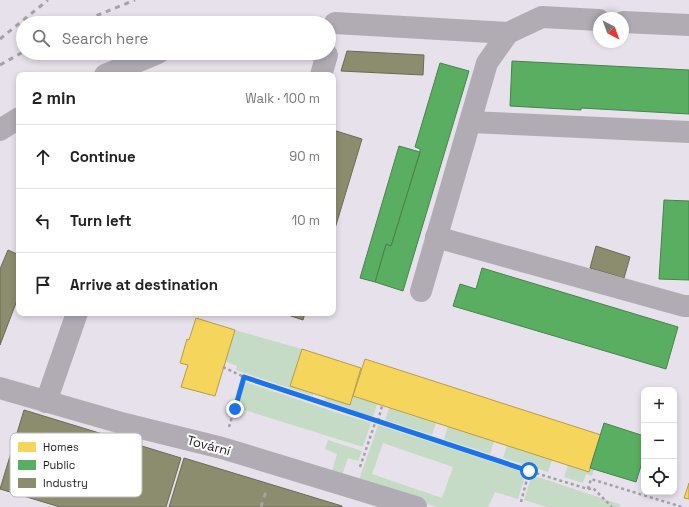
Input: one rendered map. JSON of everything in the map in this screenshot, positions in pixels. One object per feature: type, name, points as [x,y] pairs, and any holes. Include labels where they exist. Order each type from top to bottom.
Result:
[{"type":"street","points":[[336,23],[508,33],[542,17],[593,20]]},
{"type":"street","points":[[629,22],[689,25]]},
{"type":"street","points":[[421,291],[487,63],[508,33]]},
{"type":"street","points":[[111,72],[141,60]]},
{"type":"street","points":[[322,72],[326,60]]},
{"type":"street","points":[[0,130],[16,120]]},
{"type":"street","points":[[470,122],[689,132]]},
{"type":"street","points":[[436,237],[684,306],[689,306]]},
{"type":"street","points":[[46,402],[76,316]]},
{"type":"street","name":"Tovární","points":[[0,388],[125,424],[222,448],[416,507]]},
{"type":"path","points":[[224,367],[244,377],[529,471],[588,489],[593,488],[612,507]]},
{"type":"path","points":[[228,430],[244,377]]},
{"type":"path","points":[[359,469],[382,406]]},
{"type":"path","points":[[521,502],[529,471]]},
{"type":"path","points":[[588,489],[591,479],[682,507]]},
{"type":"green space","points":[[235,330],[302,349],[290,386],[313,393],[313,396],[236,370],[237,366],[225,361]]},
{"type":"green space","points":[[245,382],[371,423],[363,447],[238,408]]},
{"type":"green space","points":[[353,396],[377,404],[373,417],[325,400],[326,397],[350,405]]},
{"type":"green space","points":[[389,408],[436,423],[432,435],[385,420]]},
{"type":"green space","points":[[378,425],[526,473],[518,499],[495,492],[488,507],[437,507],[358,483]],"holes":[[[383,443],[453,467],[442,498],[372,474]]]},
{"type":"green space","points":[[448,426],[494,441],[490,454],[444,439]]},
{"type":"green space","points":[[328,440],[362,451],[358,461],[348,458],[341,478],[331,475],[337,454],[325,449]]},
{"type":"green space","points":[[507,445],[552,460],[548,472],[503,458]]},
{"type":"green space","points":[[568,465],[589,472],[590,468],[594,469],[592,476],[586,474],[583,483],[564,477]]},
{"type":"green space","points":[[532,475],[619,504],[621,507],[547,507],[524,500]]},
{"type":"building: Homes","points":[[196,318],[235,330],[215,396],[181,387],[188,365],[180,363],[187,339],[189,340]]},
{"type":"building: Homes","points":[[302,349],[361,368],[350,405],[290,386]]},
{"type":"building: Homes","points":[[365,359],[601,435],[589,472],[353,396]]},
{"type":"building: Homes","points":[[689,483],[689,499],[684,498]]},
{"type":"building: Public","points":[[512,61],[689,70],[689,114],[510,106]]},
{"type":"building: Public","points":[[440,63],[469,71],[403,291],[375,282],[386,244],[391,246],[420,152],[420,149],[415,147]]},
{"type":"building: Public","points":[[399,146],[420,152],[391,246],[386,244],[375,282],[360,278]]},
{"type":"building: Public","points":[[664,200],[689,201],[689,280],[659,279]]},
{"type":"building: Public","points":[[482,268],[678,327],[666,369],[453,306],[460,284],[476,289]]},
{"type":"building: Public","points":[[604,423],[641,435],[641,466],[636,482],[590,468]]},
{"type":"building: Industry","points":[[347,51],[424,55],[423,75],[341,71]]},
{"type":"building: Industry","points":[[336,131],[362,139],[336,225]]},
{"type":"building: Industry","points":[[596,246],[630,257],[624,278],[590,268]]},
{"type":"building: Industry","points":[[8,250],[16,254],[16,303],[0,345],[0,269]]},
{"type":"building: Industry","points":[[291,316],[304,316],[303,320]]},
{"type":"building: Industry","points":[[24,410],[99,433],[17,433]]},
{"type":"building: Industry","points":[[142,446],[181,458],[166,507],[60,507],[27,497],[142,497]]},
{"type":"building: Industry","points":[[10,456],[10,492],[0,489]]},
{"type":"building: Industry","points":[[184,458],[342,506],[342,507],[169,507]]},
{"type":"railway","points":[[28,16],[48,0]]},
{"type":"railway","points":[[95,16],[135,0]]},
{"type":"railway","points":[[0,39],[16,26]]},
{"type":"railway","points":[[0,65],[16,56]]},
{"type":"railway","points":[[261,507],[267,488]]},
{"type":"route","points":[[235,409],[244,377],[529,471]]}]
